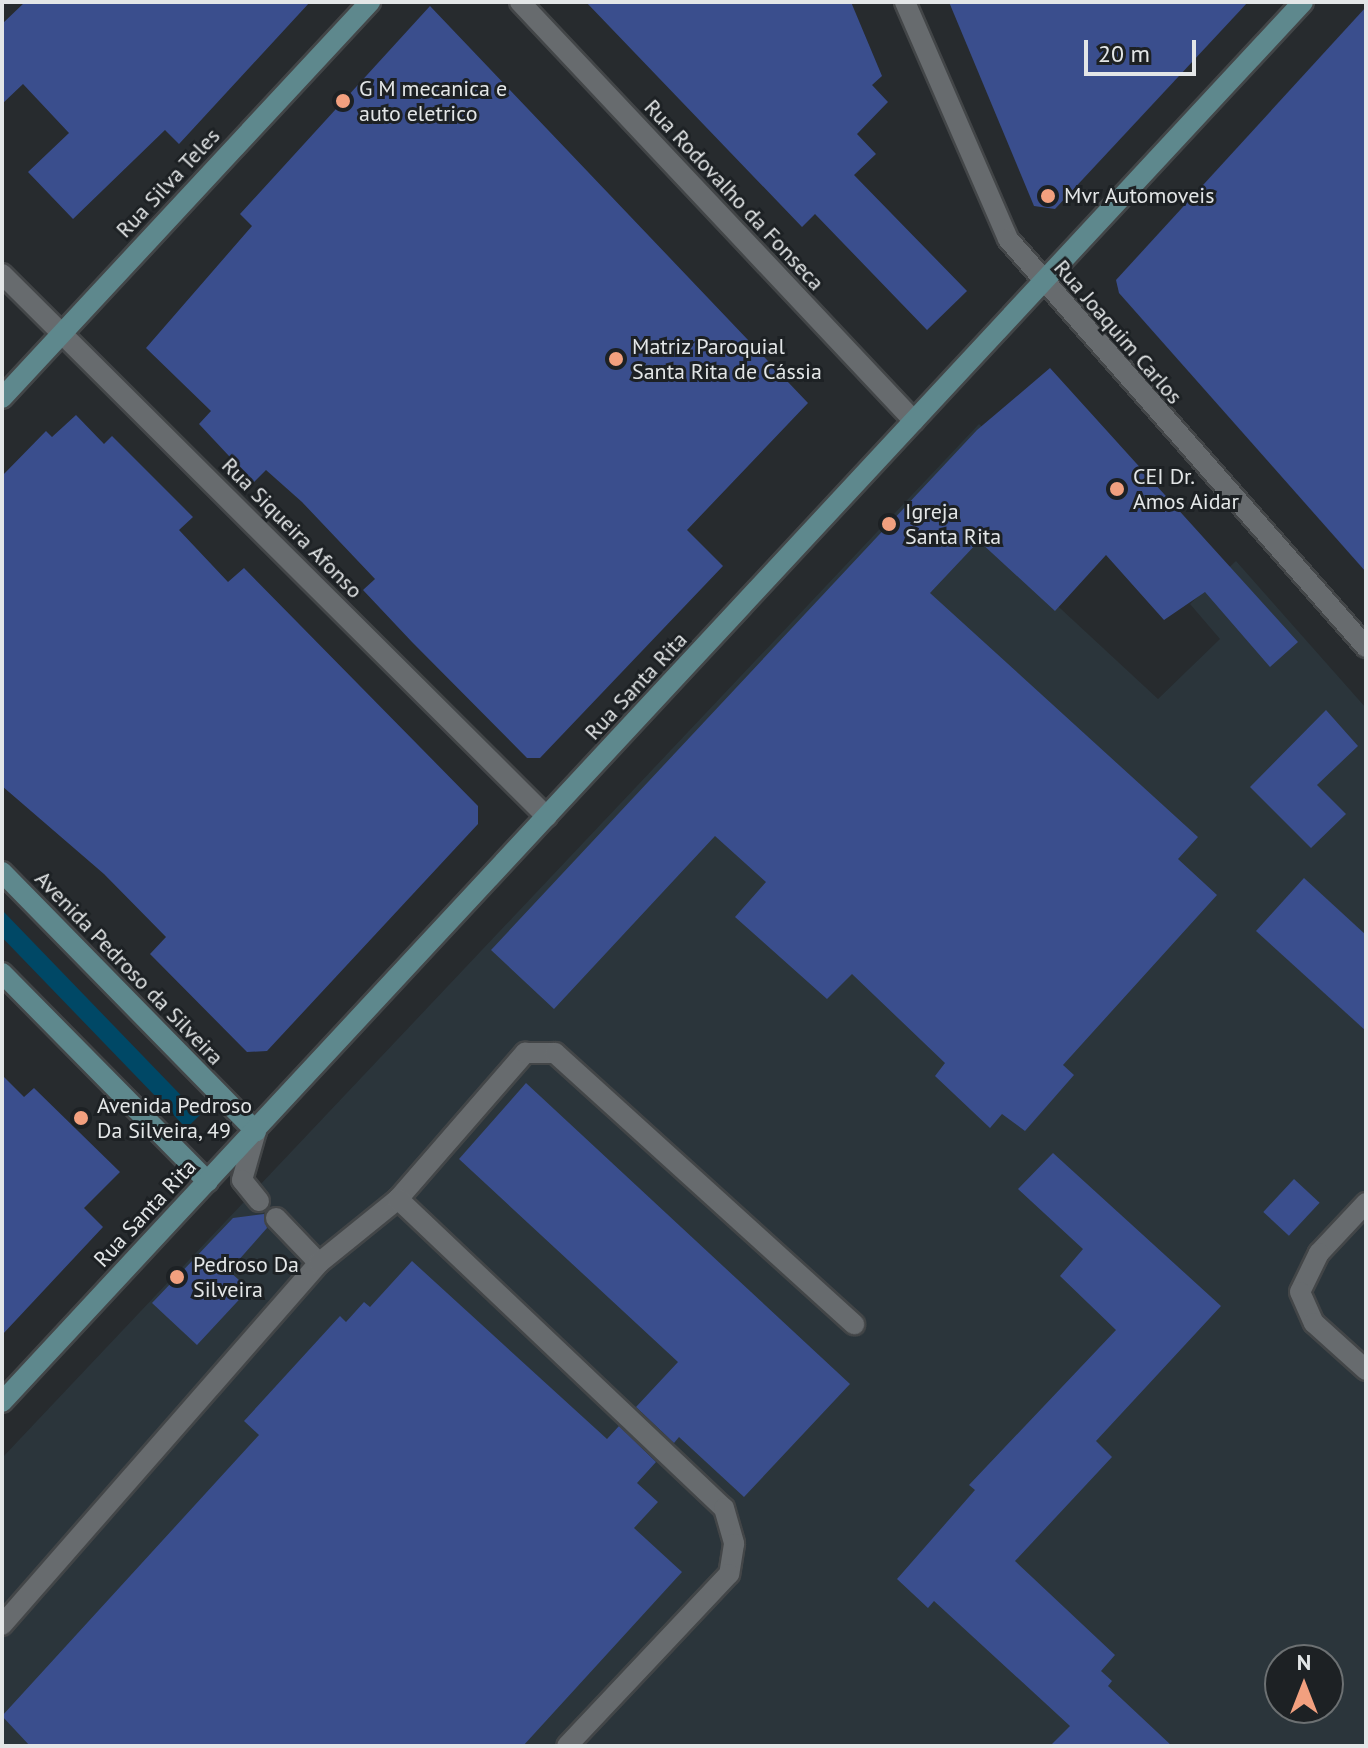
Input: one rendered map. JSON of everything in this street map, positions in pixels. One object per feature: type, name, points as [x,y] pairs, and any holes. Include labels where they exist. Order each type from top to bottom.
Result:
[{"type":"main road","name":"Rua Silva Teles","points":[[2,398],[370,2]]},
{"type":"main road","name":"Rua Santa Rita","points":[[2,1402],[914,421],[1044,286],[1303,2]]},
{"type":"main road","name":"Avenida Pedroso da Silveira","points":[[2,872],[256,1131]]},
{"type":"main road","points":[[2,973],[208,1182]]},
{"type":"street","name":"Rua Rodovalho da Fonseca","points":[[520,2],[914,421]]},
{"type":"street","name":"Rua Joaquim Carlos","points":[[905,2],[1008,239],[1044,286],[1366,647]]},
{"type":"street","name":"Rua Siqueira Afonso","points":[[2,274],[547,817]]},
{"type":"street","points":[[2,1625],[319,1263],[398,1199],[525,1053],[555,1053],[854,1324]]},
{"type":"street","points":[[242,1180],[256,1131]]},
{"type":"street","points":[[208,1182],[242,1180]]},
{"type":"street","points":[[242,1180],[259,1201]]},
{"type":"street","points":[[398,1199],[724,1508],[734,1544],[729,1574],[567,1746]]},
{"type":"street","points":[[1366,1203],[1319,1253],[1300,1292],[1314,1323],[1366,1370]]},
{"type":"street","points":[[276,1218],[319,1263]]},
{"type":"shaded area","points":[[979,424],[1044,479],[1007,559],[1158,699],[1220,639],[1190,604],[1236,561],[1366,708],[1366,1746],[2,1746],[2,1458]]},
{"type":"shaded area","points":[[2,910],[200,1115],[186,1128],[2,937]]},
{"type":"building","points":[[25,2],[310,2],[179,144],[165,130],[73,219],[28,172],[69,133],[23,84],[2,104],[2,24]]},
{"type":"building","points":[[586,2],[851,2],[882,76],[872,85],[888,102],[857,134],[876,154],[854,175],[967,291],[927,330],[815,214],[802,227]]},
{"type":"building","points":[[949,2],[1248,2],[1055,209],[1034,206]]},
{"type":"building","points":[[430,6],[808,403],[687,530],[723,566],[540,758],[527,758],[363,590],[375,579],[302,502],[266,470],[254,482],[244,472],[199,424],[211,411],[146,348],[252,226],[240,214]]},
{"type":"building","points":[[1366,7],[1366,572],[1119,293],[1116,280]]},
{"type":"building","points":[[1050,368],[1298,642],[1270,667],[1205,592],[1164,620],[1106,555],[1055,611],[979,541],[930,593],[1198,837],[1178,859],[1217,895],[1063,1065],[1074,1075],[1025,1131],[1002,1114],[990,1128],[935,1076],[945,1063],[852,974],[827,999],[735,917],[766,882],[715,836],[554,1009],[491,950],[977,430]]},
{"type":"building","points":[[76,415],[104,444],[112,436],[193,517],[179,530],[228,582],[244,568],[478,806],[478,824],[267,1051],[247,1052],[150,954],[166,937],[104,874],[2,786],[2,476],[46,431],[52,437]]},
{"type":"building","points":[[1326,710],[1358,746],[1317,785],[1346,814],[1311,848],[1250,787]]},
{"type":"building","points":[[1304,878],[1366,935],[1366,1031],[1256,931]]},
{"type":"building","points":[[2,1075],[24,1097],[34,1088],[120,1172],[84,1208],[103,1227],[2,1335]]},
{"type":"building","points":[[526,1083],[850,1384],[744,1497],[679,1437],[674,1443],[636,1407],[678,1362],[459,1159]]},
{"type":"building","points":[[1053,1153],[1221,1306],[1096,1441],[1112,1457],[1015,1561],[1115,1655],[1101,1671],[1112,1681],[1108,1686],[1172,1746],[1050,1746],[1070,1726],[934,1601],[928,1608],[897,1579],[975,1490],[969,1485],[1116,1330],[1060,1276],[1083,1249],[1018,1189]]},
{"type":"building","points":[[1294,1179],[1320,1203],[1289,1236],[1263,1212]]},
{"type":"building","points":[[264,1214],[267,1228],[229,1271],[249,1289],[197,1345],[152,1303],[233,1218]]},
{"type":"building","points":[[412,1261],[607,1439],[619,1426],[656,1462],[637,1483],[658,1502],[634,1528],[682,1572],[523,1746],[30,1746],[2,1716],[259,1435],[244,1421],[340,1316],[346,1322],[364,1302],[370,1307]]},
{"type":"place","name":"G M mecanica e auto eletrico","points":[[343,101]]},
{"type":"place","name":"Mvr Automoveis","points":[[1048,196]]},
{"type":"place","name":"Matriz Paroquial Santa Rita de Cássia","points":[[616,359]]},
{"type":"place","name":"CEI Dr. Amos Aidar","points":[[1117,489]]},
{"type":"place","name":"Igreja Santa Rita","points":[[889,524]]},
{"type":"place","name":"Avenida Pedroso Da Silveira, 49","points":[[81,1118]]},
{"type":"place","name":"Pedroso Da Silveira","points":[[177,1277]]}]
